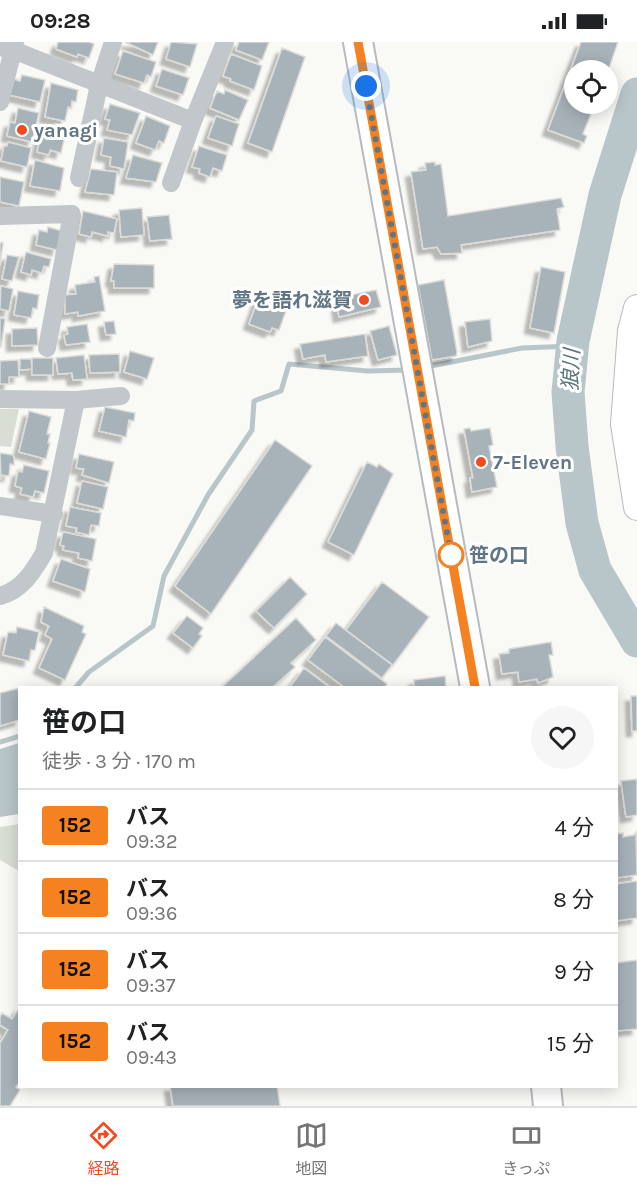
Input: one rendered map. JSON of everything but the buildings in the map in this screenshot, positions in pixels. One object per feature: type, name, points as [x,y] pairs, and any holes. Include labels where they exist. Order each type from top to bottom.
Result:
[{"type":"main road","points":[[358,42],[475,686]]},
{"type":"main road","points":[[546,1088],[548,1106]]},
{"type":"street","points":[[79,178],[99,85],[113,42]]},
{"type":"street","points":[[171,183],[225,42]]},
{"type":"street","points":[[0,102],[9,46],[99,85],[193,121]]},
{"type":"street","points":[[0,216],[72,214],[47,348]]},
{"type":"street","points":[[637,308],[632,331],[624,424],[637,507]]},
{"type":"street","points":[[0,399],[76,399],[121,396]]},
{"type":"street","points":[[0,596],[19,587],[32,574],[44,554],[76,399]]},
{"type":"street","points":[[0,506],[54,513]]},
{"type":"shaded area","points":[[0,409],[19,409],[11,447],[0,446]]},
{"type":"shaded area","points":[[18,743],[18,814],[0,817],[0,749]]},
{"type":"shaded area","points":[[18,824],[18,870],[0,860],[0,827]]},
{"type":"waterway","name":"狼川","points":[[637,94],[605,195],[573,341],[568,392],[582,523],[595,570],[637,641]]},
{"type":"waterway","points":[[426,367],[522,348],[572,346]]},
{"type":"waterway","points":[[77,686],[89,672],[153,626],[164,576],[208,495],[252,430],[254,401],[281,391],[289,364],[368,371],[408,370]]},
{"type":"waterway","points":[[0,742],[18,737]]},
{"type":"bus line","name":"152","points":[[358,42],[475,686]]},
{"type":"place","name":"yanagi","points":[[22,130]]},
{"type":"place","name":"夢を語れ滋賀","points":[[364,300]]},
{"type":"place","name":"7-Eleven","points":[[481,462]]},
{"type":"place","name":"笹の口","points":[[451,555]]},
{"type":"route","points":[[366,86],[451,555]]}]
